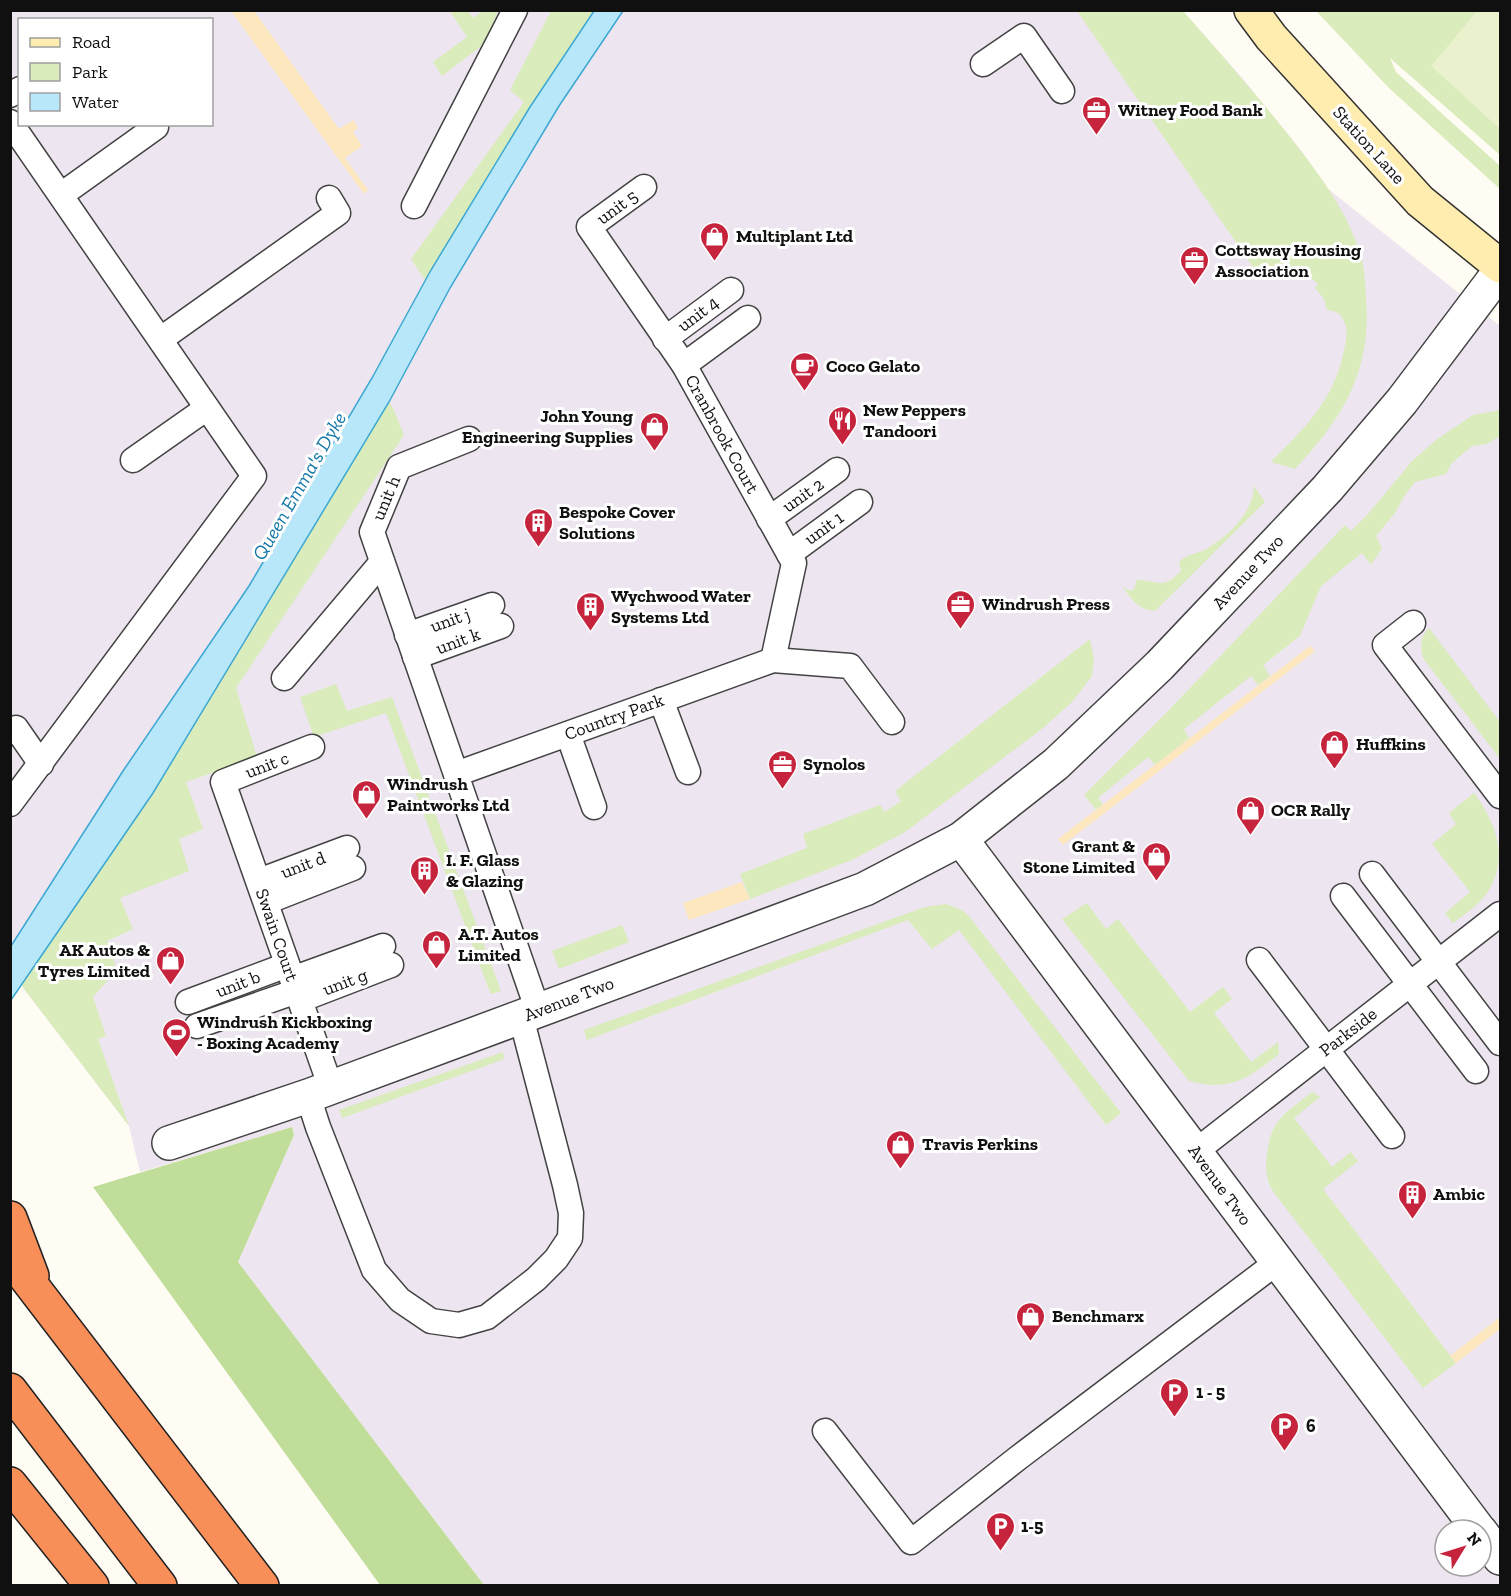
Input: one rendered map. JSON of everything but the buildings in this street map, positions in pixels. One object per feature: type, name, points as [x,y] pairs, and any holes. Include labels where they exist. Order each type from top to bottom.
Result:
[{"type":"highway","points":[[10,1218],[39,1294]]},
{"type":"highway","points":[[10,1257],[262,1586]]},
{"type":"highway","points":[[10,1390],[160,1586]]},
{"type":"highway","points":[[10,1484],[92,1586]]},
{"type":"street","name":"Station Lane","points":[[1251,10],[1271,37],[1420,201],[1500,266]]},
{"type":"street","name":"Avenue Two","points":[[170,1143],[319,1092],[865,890],[961,839],[1056,764],[1160,665],[1327,489],[1402,402],[1500,271]]},
{"type":"street","name":"Avenue Two","points":[[961,839],[1196,1151],[1276,1263],[1470,1518]]},
{"type":"lane","points":[[414,206],[515,10]]},
{"type":"lane","points":[[983,64],[1024,36],[1062,91]]},
{"type":"lane","points":[[61,195],[156,127]]},
{"type":"lane","points":[[10,804],[254,476],[61,195],[14,134]]},
{"type":"lane","name":"unit 5","points":[[589,227],[644,187]]},
{"type":"lane","points":[[161,339],[338,213],[329,198]]},
{"type":"lane","name":"Cranbrook Court","points":[[589,227],[684,365],[794,563],[773,660]]},
{"type":"lane","name":"unit 4","points":[[665,339],[731,290]]},
{"type":"lane","points":[[684,365],[748,318]]},
{"type":"lane","points":[[133,460],[207,408]]},
{"type":"lane","name":"unit h","points":[[382,562],[372,532],[399,467],[469,439]]},
{"type":"lane","name":"unit 2","points":[[769,519],[837,471]]},
{"type":"lane","name":"unit 1","points":[[789,554],[860,502]]},
{"type":"lane","points":[[382,562],[456,774],[530,1014]]},
{"type":"lane","points":[[284,678],[382,562]]},
{"type":"lane","name":"unit k","points":[[411,646],[497,615]]},
{"type":"lane","points":[[1413,623],[1385,645],[1500,796]]},
{"type":"lane","points":[[773,660],[850,666],[892,722]]},
{"type":"lane","name":"Country Park","points":[[456,774],[773,660]]},
{"type":"lane","points":[[661,700],[688,772]]},
{"type":"lane","points":[[10,732],[16,728],[41,764]]},
{"type":"lane","points":[[568,734],[594,807]]},
{"type":"lane","name":"unit c","points":[[223,782],[312,747]]},
{"type":"lane","name":"Swain Court","points":[[223,782],[294,984],[319,1092],[318,1126],[374,1270],[400,1300],[431,1321],[459,1325],[487,1317],[536,1279],[556,1259],[570,1238],[571,1212],[530,1014]]},
{"type":"lane","points":[[262,892],[350,858]]},
{"type":"lane","points":[[1372,874],[1500,1043]]},
{"type":"lane","points":[[1344,896],[1476,1071]]},
{"type":"lane","name":"Parkside","points":[[1196,1151],[1500,914]]},
{"type":"lane","name":"unit g","points":[[294,984],[387,955]]},
{"type":"lane","points":[[1259,960],[1392,1136]]},
{"type":"lane","points":[[197,1026],[294,984]]},
{"type":"lane","name":"unit b","points":[[188,1002],[294,984]]},
{"type":"lane","points":[[825,1431],[911,1542],[1276,1263]]},
{"type":"shaded area","points":[[11,11],[594,11],[425,280],[372,378],[249,586],[123,771],[11,946]]},
{"type":"shaded area","points":[[623,11],[1183,11],[1244,80],[1300,149],[1327,188],[1500,326],[1500,1585],[484,1585],[238,1262],[294,1135],[292,1127],[140,1172],[129,1126],[21,985],[153,793],[389,402],[450,288],[559,106]]},
{"type":"green space","points":[[449,10],[468,11],[473,18],[483,11],[498,11],[484,44],[442,76],[433,62],[467,37]]},
{"type":"green space","points":[[551,11],[594,11],[530,107],[425,280],[411,259],[524,102],[510,90]]},
{"type":"green space","points":[[1077,11],[1183,11],[1302,152],[1336,200],[1345,217],[1364,269],[1367,324],[1364,348],[1359,371],[1340,412],[1295,469],[1271,462],[1315,414],[1332,387],[1346,341],[1347,330],[1343,320],[1337,313],[1327,310],[1324,299],[1315,288],[1318,284],[1312,279],[1292,270],[1291,273],[1268,270],[1257,273]]},
{"type":"green space","points":[[1316,11],[1500,11],[1500,155],[1390,58],[1396,72],[1500,166],[1500,189],[1389,88]]},
{"type":"green space","points":[[1477,11],[1500,11],[1500,129],[1431,66]]},
{"type":"green space","points":[[389,402],[404,435],[236,688],[257,757],[186,782],[203,829],[179,839],[189,871],[120,898],[133,929],[107,941],[117,970],[93,997],[106,1036],[98,1039],[129,1126],[21,985],[153,793]]},
{"type":"green space","points":[[1500,410],[1500,436],[1487,444],[1472,446],[1451,464],[1446,474],[1415,482],[1395,513],[1376,536],[1382,548],[1371,565],[1362,553],[1321,586],[1300,636],[1263,665],[1270,676],[1258,685],[1251,676],[1184,729],[1189,738],[1155,765],[1148,757],[1098,798],[1103,804],[1096,810],[1084,795],[1169,710],[1345,525],[1351,531],[1412,461],[1436,440],[1473,415]]},
{"type":"green space","points":[[1254,486],[1265,502],[1155,611],[1144,609],[1132,600],[1123,587],[1130,591],[1134,589],[1137,580],[1160,583],[1170,580],[1181,570],[1179,562],[1208,548],[1232,530],[1245,514],[1253,496]]},
{"type":"green space","points":[[1429,628],[1500,722],[1500,759],[1423,658],[1422,642]]},
{"type":"green space","points":[[1090,639],[1094,658],[1092,676],[1072,702],[1043,728],[905,832],[854,859],[750,899],[740,874],[807,848],[803,834],[880,805],[885,812],[901,801],[895,791]]},
{"type":"green space","points":[[336,684],[347,711],[392,697],[501,991],[491,994],[488,987],[386,713],[314,737],[300,697]]},
{"type":"green space","points":[[1474,793],[1488,814],[1497,838],[1499,851],[1496,876],[1483,898],[1453,923],[1445,913],[1470,892],[1432,844],[1456,824],[1449,813]]},
{"type":"green space","points":[[1087,903],[1106,929],[1118,919],[1190,1012],[1223,987],[1232,999],[1214,1013],[1251,1062],[1278,1042],[1279,1054],[1258,1070],[1238,1081],[1216,1085],[1189,1081],[1062,919]]},
{"type":"green space","points":[[946,904],[968,915],[1121,1113],[1106,1125],[959,930],[932,949],[908,920],[587,1040],[584,1030],[925,907]]},
{"type":"green space","points":[[622,925],[629,942],[559,969],[552,951]]},
{"type":"green space","points":[[503,1052],[504,1059],[342,1118],[339,1110]]},
{"type":"green space","points":[[1312,1092],[1320,1097],[1294,1118],[1332,1167],[1351,1152],[1358,1161],[1323,1189],[1456,1363],[1423,1388],[1270,1186],[1266,1163],[1272,1132],[1287,1112]]},
{"type":"green space","points":[[292,1127],[294,1135],[238,1262],[484,1585],[380,1585],[93,1187]]},
{"type":"sand","points":[[231,11],[254,11],[339,129],[353,120],[358,128],[353,132],[362,146],[345,158],[368,190],[364,194]]},
{"type":"sand","points":[[1310,646],[1315,651],[1063,845],[1058,839]]},
{"type":"sand","points":[[742,882],[750,899],[689,920],[683,903]]},
{"type":"sand","points":[[1500,1317],[1500,1329],[1456,1363],[1450,1356]]},
{"type":"water","points":[[594,11],[623,11],[559,106],[450,288],[389,402],[153,793],[11,1000],[11,946],[123,771],[249,586],[372,378],[431,270],[530,107]]},
{"type":"place","name":"Witney Food Bank","points":[[1097,136]]},
{"type":"place","name":"Multiplant Ltd","points":[[715,262]]},
{"type":"place","name":"Cottsway Housing Association","points":[[1194,286]]},
{"type":"place","name":"Coco Gelato","points":[[805,392]]},
{"type":"place","name":"New Peppers Tandoori","points":[[842,446]]},
{"type":"place","name":"John Young Engineering Supplies","points":[[654,452]]},
{"type":"place","name":"Bespoke Cover Solutions","points":[[538,548]]},
{"type":"place","name":"Windrush Press","points":[[961,630]]},
{"type":"place","name":"Wychwood Water Systems Ltd","points":[[590,632]]},
{"type":"place","name":"Huffkins","points":[[1335,770]]},
{"type":"place","name":"Synolos","points":[[782,790]]},
{"type":"place","name":"Windrush Paintworks Ltd","points":[[366,820]]},
{"type":"place","name":"OCR Rally","points":[[1250,836]]},
{"type":"place","name":"Grant & Stone Limited","points":[[1156,882]]},
{"type":"place","name":"I. F. Glass & Glazing","points":[[425,896]]},
{"type":"place","name":"A.T. Autos Limited","points":[[437,970]]},
{"type":"place","name":"AK Autos & Tyres Limited","points":[[171,986]]},
{"type":"place","name":"Windrush Kickboxing - Boxing Academy","points":[[176,1058]]},
{"type":"place","name":"Travis Perkins","points":[[901,1170]]},
{"type":"place","name":"Ambic","points":[[1412,1220]]},
{"type":"place","name":"Benchmarx","points":[[1031,1342]]},
{"type":"place","name":"1 - 5","points":[[1175,1418]]},
{"type":"place","name":"6","points":[[1285,1452]]},
{"type":"place","name":"1-5","points":[[1000,1552]]},
{"type":"water label","name":"Queen Emma's Dyke","points":[[299,486]]}]
